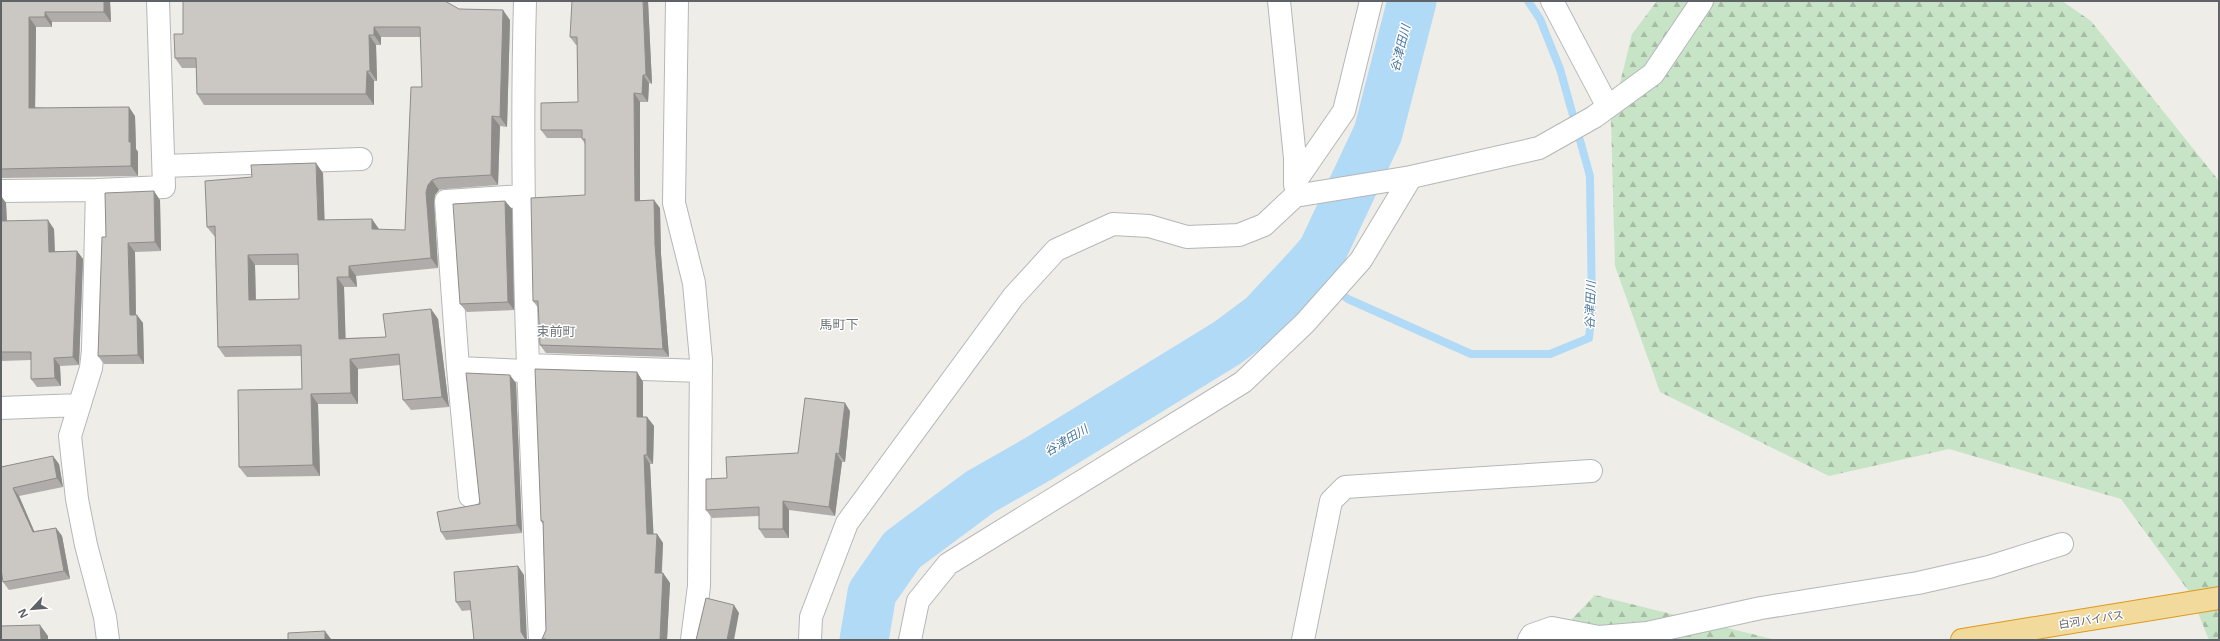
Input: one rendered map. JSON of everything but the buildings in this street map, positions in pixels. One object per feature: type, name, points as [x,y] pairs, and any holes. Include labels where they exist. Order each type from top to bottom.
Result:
[{"type":"highway","name":"白河バイパス","points":[[1962,640],[2219,598]]},
{"type":"street","points":[[1,191],[97,190],[164,187],[158,1]]},
{"type":"street","points":[[525,1],[522,104],[527,368],[540,640]]},
{"type":"street","points":[[677,1],[674,203],[694,283],[701,371],[698,586],[692,640]]},
{"type":"street","points":[[1279,1],[1295,158],[1295,189]]},
{"type":"street","points":[[810,640],[811,617],[847,523],[1013,297],[1056,250],[1113,224],[1150,226],[1187,237],[1239,235],[1264,226],[1295,189],[1344,111],[1371,1]]},
{"type":"street","points":[[1552,1],[1601,112]]},
{"type":"street","points":[[1295,189],[1411,177],[1539,148],[1601,112],[1653,74],[1702,1]]},
{"type":"street","points":[[164,166],[361,158]]},
{"type":"street","points":[[910,640],[918,601],[948,564],[1243,382],[1305,323],[1361,260],[1411,177]]},
{"type":"street","points":[[97,190],[93,350],[91,368],[70,436],[77,499],[86,545],[105,617],[108,640]]},
{"type":"street","points":[[470,496],[458,368],[446,201],[524,196]]},
{"type":"street","points":[[458,368],[701,371]]},
{"type":"street","points":[[1,408],[79,406]]},
{"type":"street","points":[[1303,640],[1331,501],[1345,487],[1591,471]]},
{"type":"street","points":[[1528,640],[1532,636],[1552,628],[1599,637],[1647,633],[1761,608],[1925,582],[1989,568],[2062,544]]},
{"type":"green space","points":[[1657,1],[2062,1],[2091,21],[2219,181],[2219,640],[2209,640],[2190,593],[2121,499],[1949,449],[1829,476],[1660,392],[1615,266],[1611,120],[1632,34]]},
{"type":"green space","points":[[1595,595],[1776,640],[1552,640]]},
{"type":"waterway","name":"谷津田川","points":[[864,640],[872,593],[902,550],[980,492],[1038,459],[1227,343],[1262,317],[1322,252],[1378,133],[1412,1]]},
{"type":"waterway","name":"谷津田川","points":[[1307,269],[1348,299],[1471,354],[1550,354],[1589,338],[1592,309],[1590,176],[1560,69],[1540,19],[1528,1]]},
{"type":"district","name":"馬町下","points":[[839,324]]},
{"type":"district","name":"束前町","points":[[556,331]]}]
